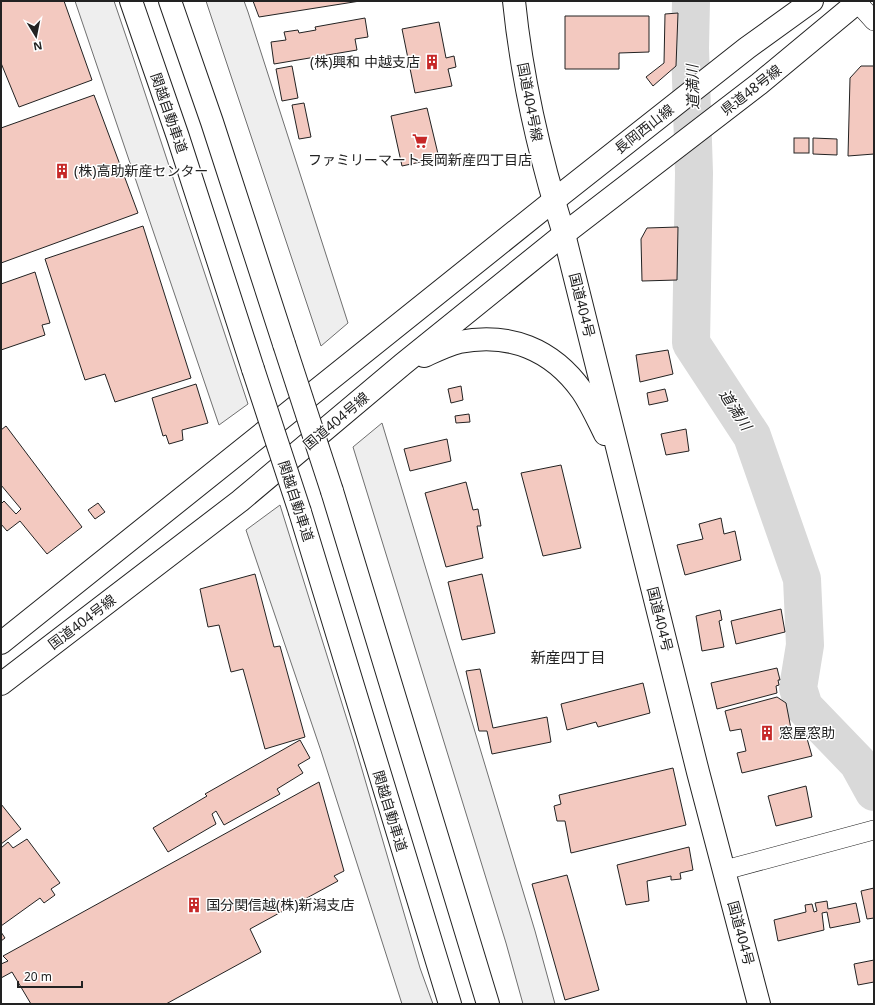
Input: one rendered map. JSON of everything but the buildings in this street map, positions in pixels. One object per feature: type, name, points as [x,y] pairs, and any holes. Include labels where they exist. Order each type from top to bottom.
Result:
[{"type":"main road","name":"関越自動車道","points":[[131,1],[178,137],[300,512],[450,1004]]},
{"type":"main road","points":[[170,1],[212,122],[332,491],[488,1004]]},
{"type":"main road","name":"国道404号線","points":[[1,684],[240,501],[403,364],[564,234],[536,134],[517,35],[514,1]]},
{"type":"main road","name":"長岡西山線","points":[[554,201],[748,48],[812,1]]},
{"type":"main road","name":"県道48号線","points":[[564,234],[759,84],[858,2]]},
{"type":"main road","points":[[1,643],[554,201]]},
{"type":"main road","name":"国道404号","points":[[564,234],[698,772],[759,1004]]},
{"type":"main road","points":[[403,364],[458,342],[490,338],[509,340],[527,345],[546,355],[563,368],[583,392],[621,465]]},
{"type":"street","points":[[858,2],[874,21]]},
{"type":"street","points":[[724,870],[874,830]]},
{"type":"shaded area","points":[[75,1],[114,1],[131,51],[248,404],[219,425]]},
{"type":"shaded area","points":[[206,1],[244,1],[248,12],[348,323],[321,346]]},
{"type":"shaded area","points":[[382,423],[535,931],[555,1004],[523,1004],[506,943],[353,447]]},
{"type":"shaded area","points":[[280,505],[354,742],[420,968],[433,1004],[402,1004],[321,751],[246,530]]},
{"type":"waterway","name":"道満川","points":[[691,1],[690,48],[694,173],[691,343],[752,436],[802,579],[805,645],[798,688],[804,707],[858,763],[874,792]]},
{"type":"place","name":"(株)興和 中越支店","points":[[432,62]]},
{"type":"place","name":"ファミリーマート長岡新産四丁目店","points":[[420,141]]},
{"type":"place","name":"(株)高助新産センター","points":[[62,171]]},
{"type":"place","name":"窓屋窓助","points":[[767,733]]},
{"type":"place","name":"国分関信越(株)新潟支店","points":[[194,905]]},
{"type":"district","name":"新産四丁目","points":[[568,658]]}]
